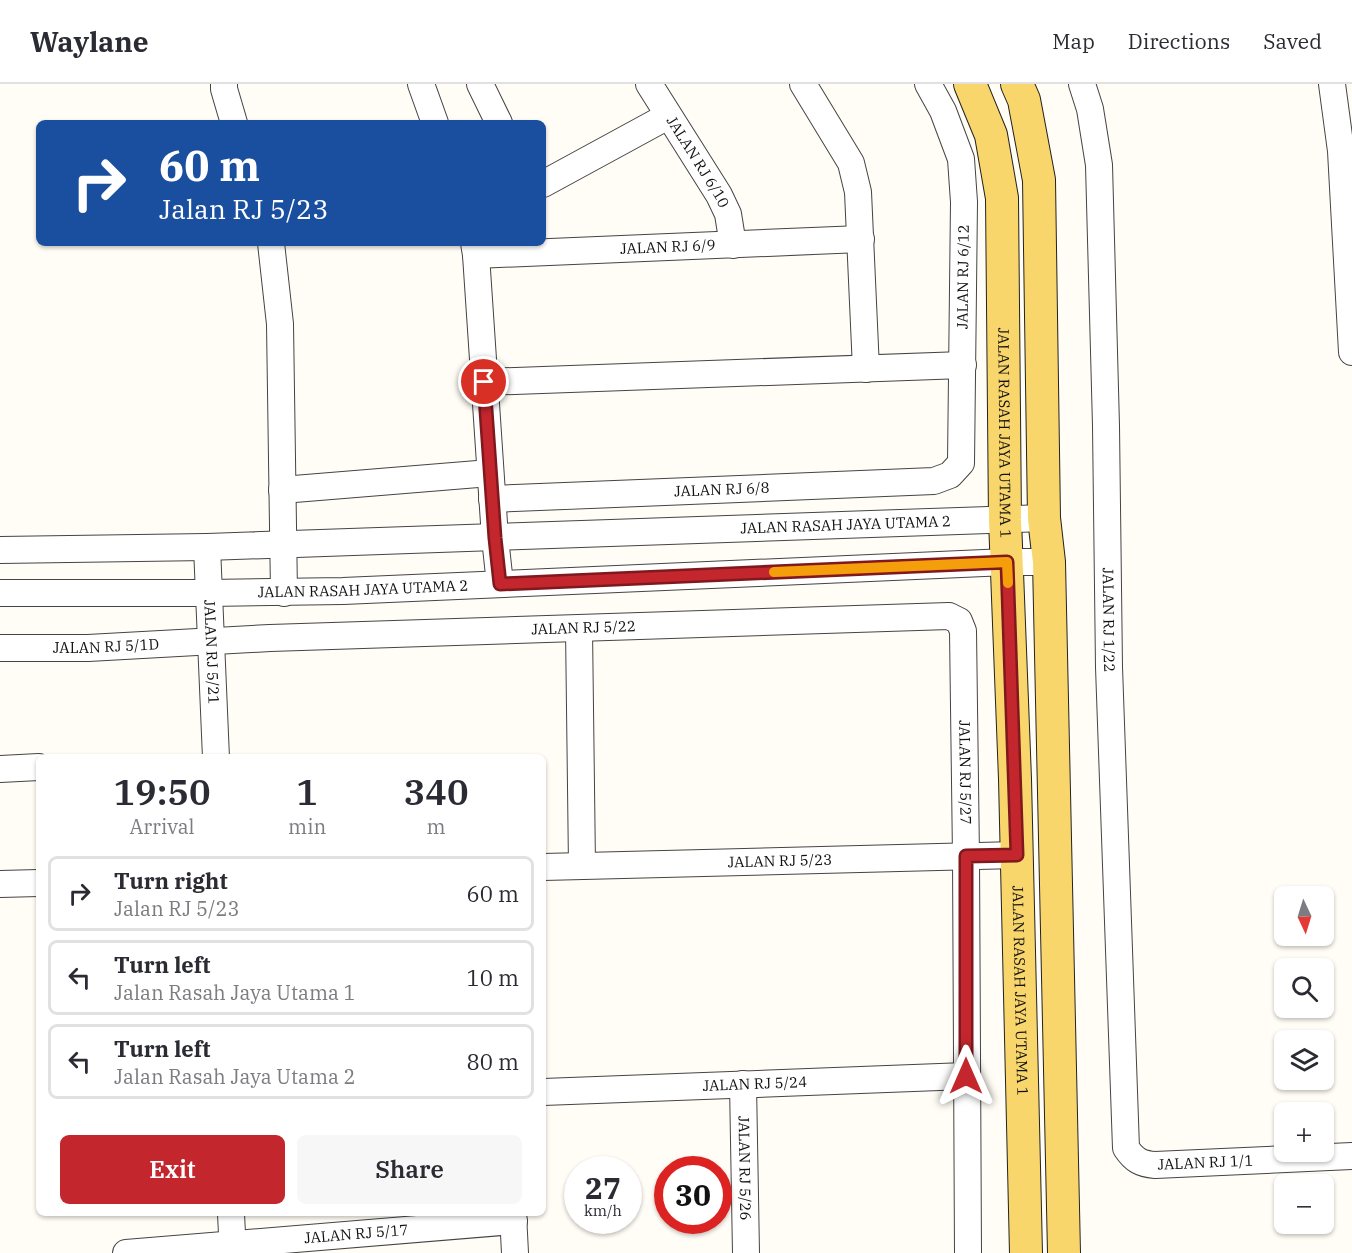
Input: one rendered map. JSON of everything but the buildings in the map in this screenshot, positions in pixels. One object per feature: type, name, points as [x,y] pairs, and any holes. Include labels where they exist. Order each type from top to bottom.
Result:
[{"type":"main road","name":"JALAN RASAH JAYA UTAMA 1","points":[[970,84],[991,135],[1002,198],[1005,520],[1017,855],[1026,1253]]},
{"type":"main road","points":[[1017,84],[1024,100],[1039,180],[1044,518],[1049,562],[1064,1253]]},
{"type":"street","points":[[224,84],[233,120]]},
{"type":"street","points":[[421,84],[434,120]]},
{"type":"street","points":[[480,84],[498,120]]},
{"type":"street","name":"JALAN RJ 6/10","points":[[649,84],[719,195],[728,214],[733,245]]},
{"type":"street","points":[[803,84],[853,169],[858,192],[866,369]]},
{"type":"street","name":"JALAN RJ 6/12","points":[[928,84],[943,111],[961,159],[964,202],[961,463],[950,475]]},
{"type":"street","name":"JALAN RJ 1/22","points":[[1082,84],[1090,109],[1099,165],[1106,426],[1109,667],[1121,1041],[1126,1148],[1132,1158]]},
{"type":"street","points":[[1332,84],[1341,151],[1352,352]]},
{"type":"street","points":[[546,182],[668,116]]},
{"type":"street","name":"JALAN RJ 6/9","points":[[475,249],[733,245],[861,239]]},
{"type":"street","points":[[271,246],[280,324],[284,593]]},
{"type":"street","points":[[475,249],[500,584]]},
{"type":"street","points":[[484,382],[963,366]]},
{"type":"street","points":[[282,490],[490,473]]},
{"type":"street","name":"JALAN RJ 6/8","points":[[492,499],[934,481],[950,475]]},
{"type":"street","name":"JALAN RASAH JAYA UTAMA 2","points":[[0,550],[207,547],[1044,518]]},
{"type":"street","name":"JALAN RJ 5/21","points":[[207,547],[216,754]]},
{"type":"street","name":"JALAN RASAH JAYA UTAMA 2","points":[[0,593],[284,593],[1049,562]]},
{"type":"street","name":"JALAN RJ 5/22","points":[[211,641],[949,616],[955,618]]},
{"type":"street","name":"JALAN RJ 5/27","points":[[955,618],[959,621],[963,631],[968,1253]]},
{"type":"street","points":[[579,629],[582,866]]},
{"type":"street","name":"JALAN RJ 5/1D","points":[[0,648],[88,648],[211,641]]},
{"type":"street","points":[[0,769],[36,767]]},
{"type":"street","name":"JALAN RJ 5/23","points":[[546,867],[1017,855]]},
{"type":"street","points":[[0,884],[36,883]]},
{"type":"street","name":"JALAN RJ 5/24","points":[[546,1092],[966,1076]]},
{"type":"street","name":"JALAN RJ 5/26","points":[[743,1084],[746,1253]]},
{"type":"street","name":"JALAN RJ 1/1","points":[[1132,1158],[1144,1165],[1155,1166],[1352,1156]]},
{"type":"street","points":[[231,1216],[232,1248]]},
{"type":"street","points":[[513,1217],[515,1253]]},
{"type":"street","name":"JALAN RJ 5/17","points":[[126,1253],[232,1248],[513,1217]]},
{"type":"slow traffic","points":[[774,572],[1007,562],[1008,583]]},
{"type":"route","points":[[484,382],[500,584],[1007,562],[1017,855],[966,856],[966,1076]]}]
